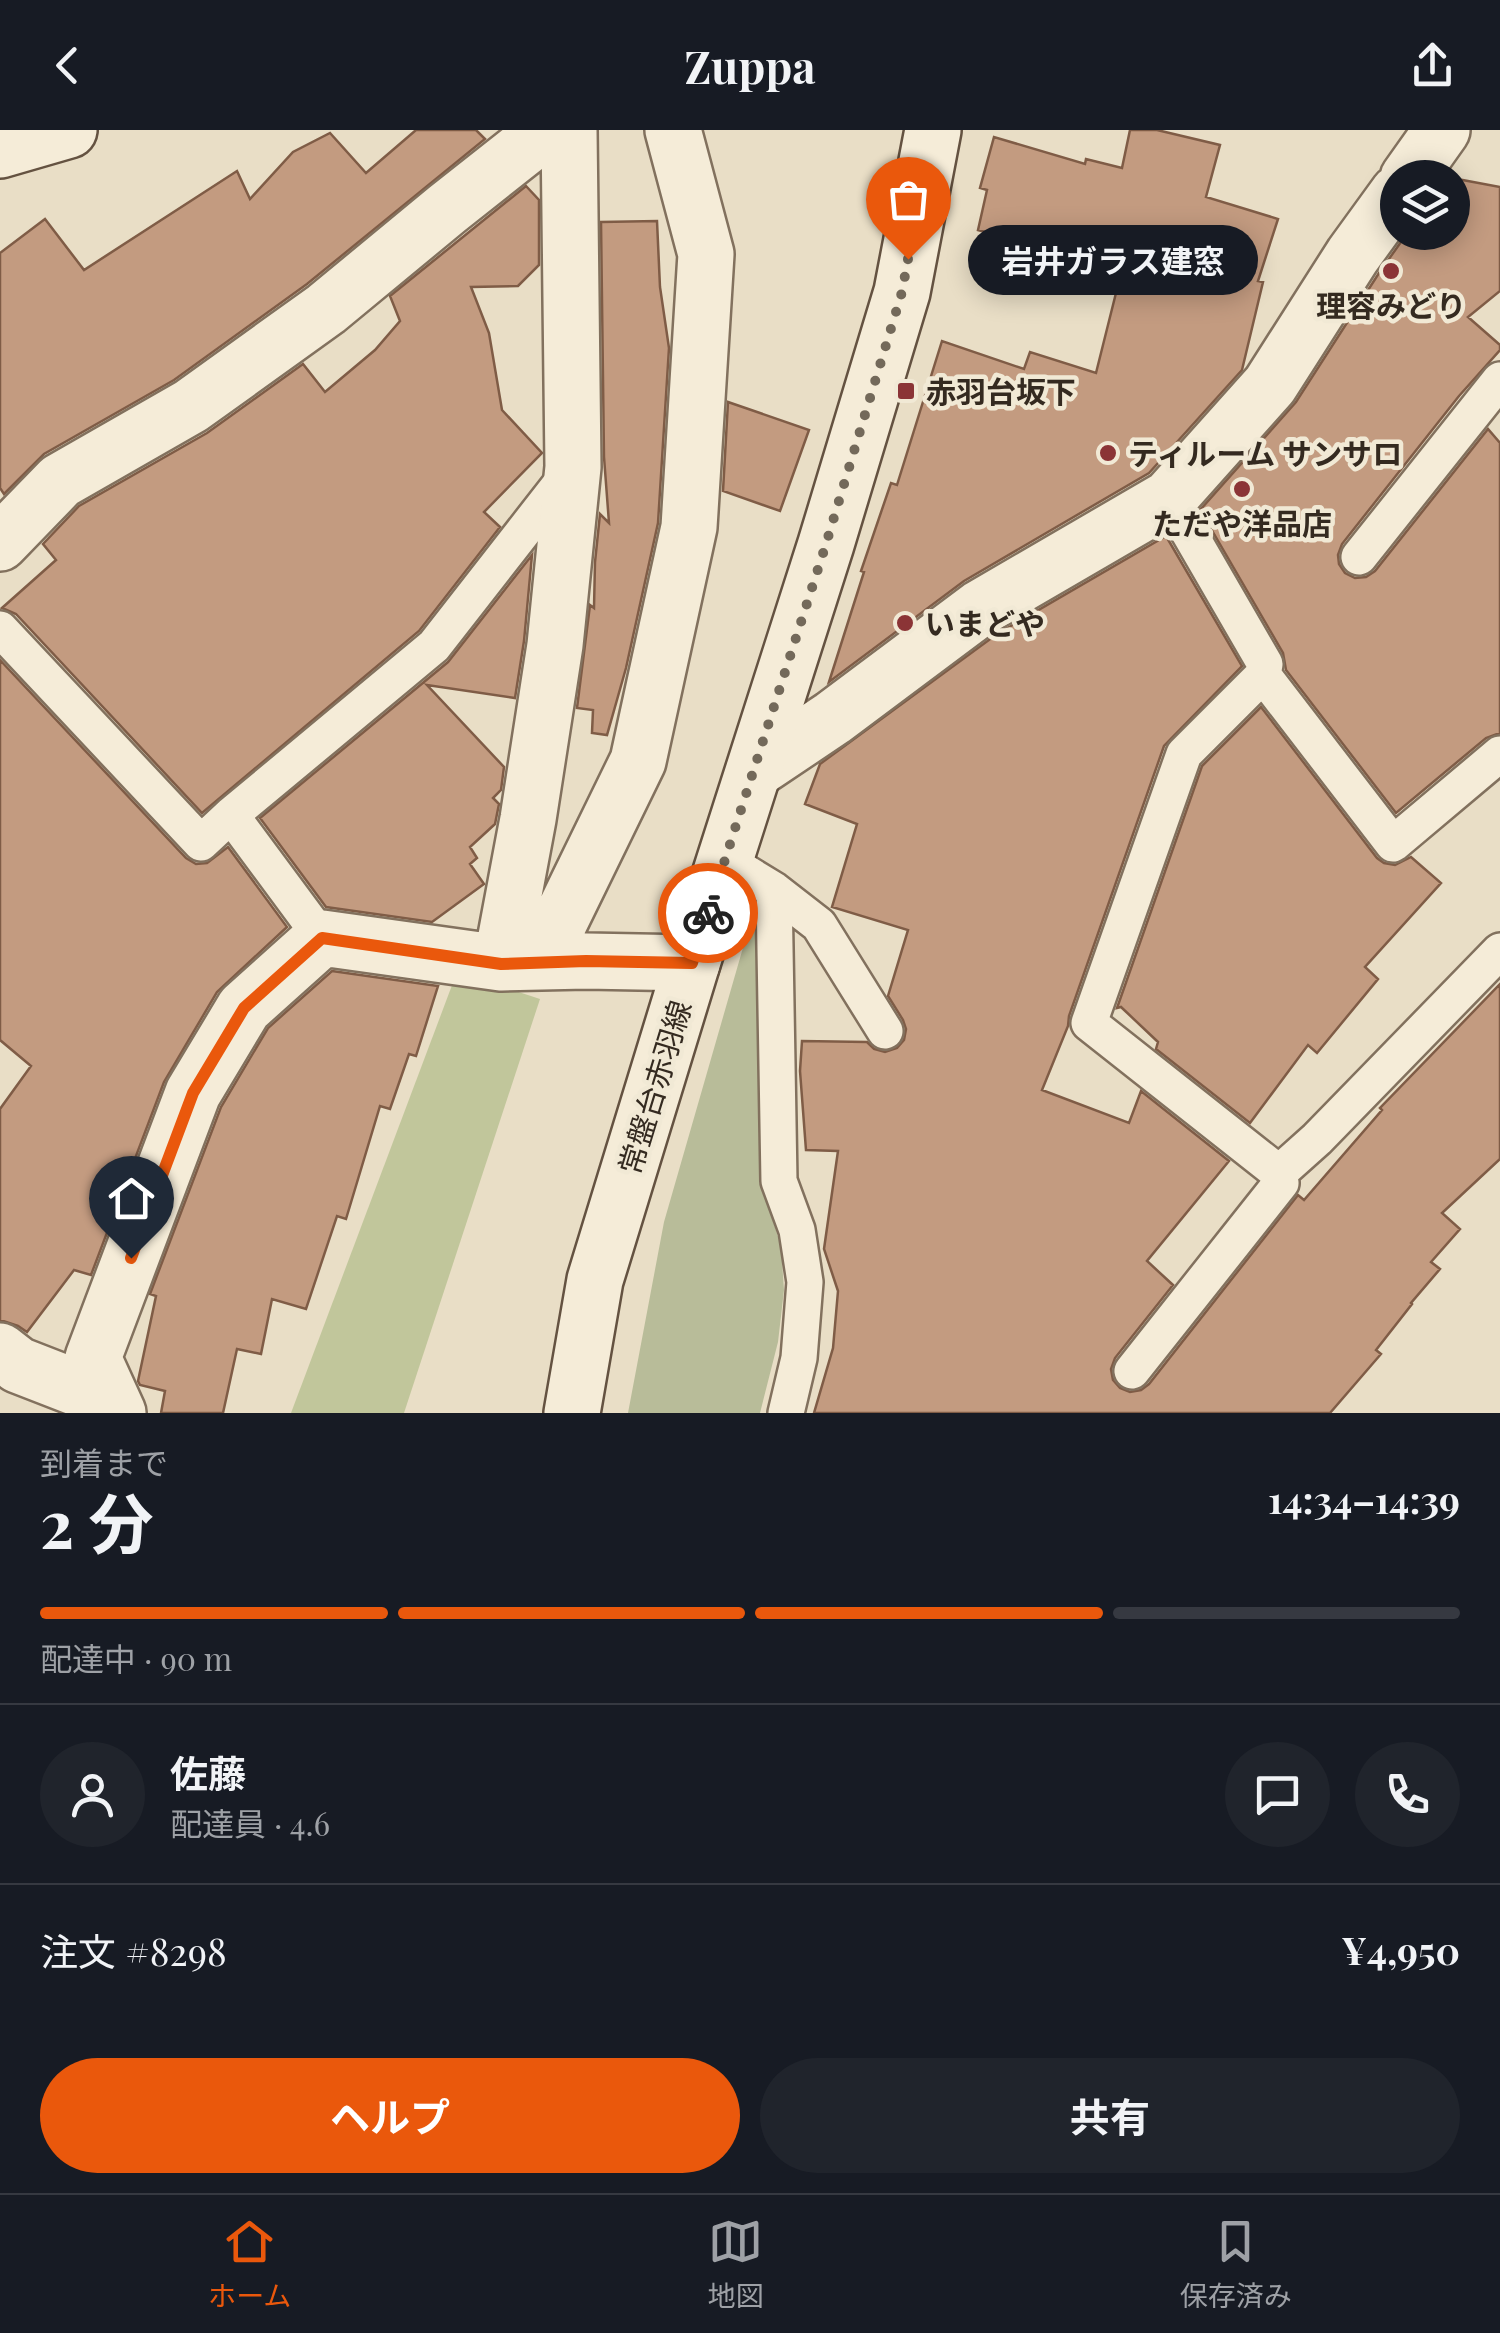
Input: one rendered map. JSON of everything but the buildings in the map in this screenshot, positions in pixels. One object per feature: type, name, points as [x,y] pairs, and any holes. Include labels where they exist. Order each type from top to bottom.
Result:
[{"type":"street","points":[[0,150],[69,130]]},
{"type":"street","points":[[0,543],[60,480],[191,406],[326,310],[547,130]]},
{"type":"street","points":[[520,963],[528,819],[554,645],[574,467],[569,130]]},
{"type":"street","points":[[520,963],[638,761],[689,527],[706,254],[673,130]]},
{"type":"street","name":"常盤台赤羽線","points":[[572,1413],[595,1280],[902,292],[933,130]]},
{"type":"street","points":[[1421,160],[1442,130]]},
{"type":"street","points":[[754,771],[834,718],[980,608],[1169,498],[1270,385],[1380,218]]},
{"type":"street","points":[[116,1408],[93,1358],[193,1093],[244,1008],[322,938],[520,963],[692,963]]},
{"type":"street","points":[[0,1351],[18,1365],[116,1408]]},
{"type":"lane","points":[[1359,557],[1500,380]]},
{"type":"lane","points":[[0,629],[201,843],[434,646],[574,467]]},
{"type":"lane","points":[[1132,1370],[1282,1183],[1279,1173],[1089,1023],[1184,754],[1263,675],[1265,664],[1169,498]]},
{"type":"lane","points":[[1263,675],[1392,844],[1500,754]]},
{"type":"lane","points":[[230,815],[322,938]]},
{"type":"lane","points":[[726,860],[819,924],[884,1031]]},
{"type":"lane","points":[[774,890],[778,1181],[797,1230],[805,1282],[800,1358],[786,1413]]},
{"type":"lane","points":[[1279,1173],[1317,1140],[1500,951]]},
{"type":"green space","points":[[766,903],[763,1190],[781,1246],[784,1290],[778,1342],[760,1413],[628,1413],[664,1222],[755,906]]},
{"type":"green space","points":[[457,972],[540,999],[404,1413],[291,1413]]},
{"type":"way so far","points":[[708,913],[826,544],[902,292],[908,259]]},
{"type":"place","name":"岩井ガラス建窓","points":[[908,259]]},
{"type":"place","name":"理容みどり","points":[[1391,271]]},
{"type":"place","name":"赤羽台坂下","points":[[906,391]]},
{"type":"place","name":"ティルーム サンサロ","points":[[1108,453]]},
{"type":"place","name":"ただや洋品店","points":[[1242,489]]},
{"type":"place","name":"いまどや","points":[[905,623]]},
{"type":"route","points":[[131,1258],[193,1093],[244,1008],[322,938],[501,964],[692,963],[708,913]]}]
